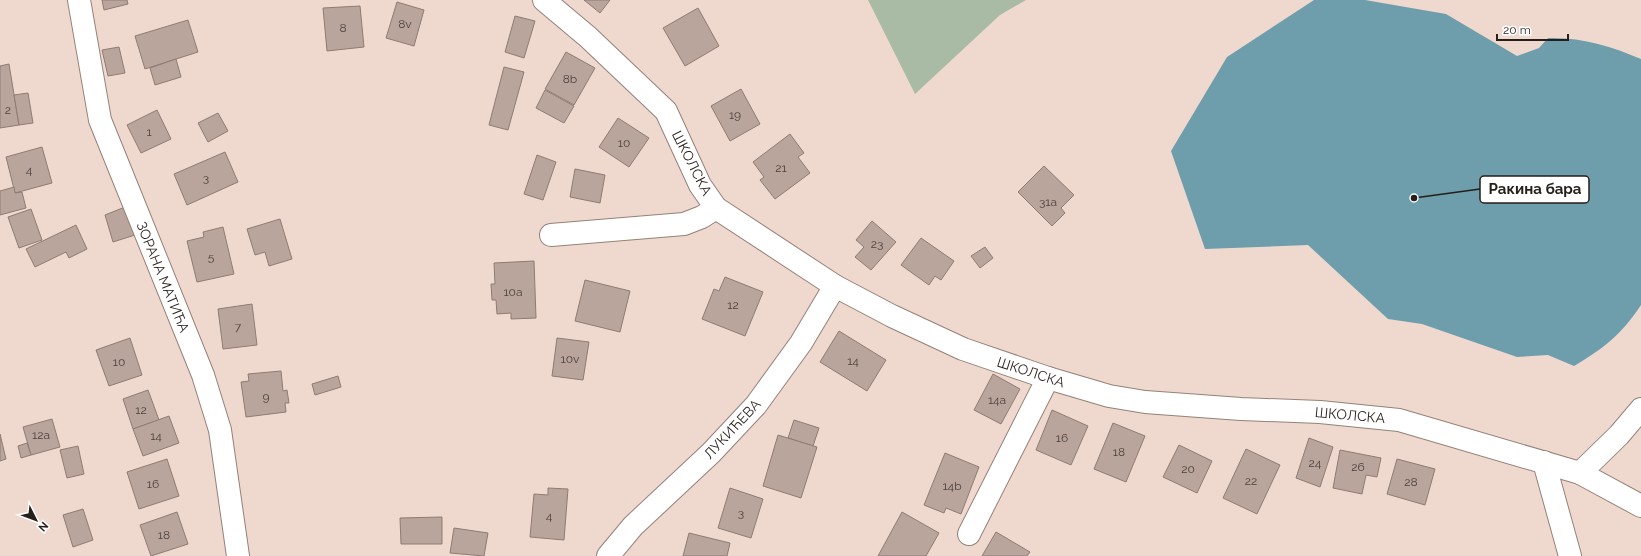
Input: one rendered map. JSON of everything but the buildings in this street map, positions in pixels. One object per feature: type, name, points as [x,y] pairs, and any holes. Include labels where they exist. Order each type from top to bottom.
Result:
[{"type":"street","name":"ЗОРАНА МАТИЋА","points":[[78,0],[100,120],[203,376],[220,430],[238,556]]},
{"type":"street","name":"ШКОЛСКА","points":[[544,0],[588,37],[666,111],[700,185],[716,208],[835,286],[892,316],[963,349],[1048,378],[1109,396],[1145,402],[1241,409],[1320,412],[1399,420],[1580,473],[1641,506]]},
{"type":"street","points":[[551,236],[684,224],[702,217],[716,208]]},
{"type":"street","name":"ЛУКИЋЕВА","points":[[608,556],[633,526],[711,453],[756,405],[801,343],[835,286]]},
{"type":"street","points":[[969,534],[1048,378]]},
{"type":"street","points":[[1580,473],[1620,435],[1641,409]]},
{"type":"street","points":[[1544,462],[1570,556]]},
{"type":"green space","points":[[868,0],[1026,0],[1000,15],[915,94]]},
{"type":"water","points":[[1314,0],[1365,0],[1446,14],[1517,56],[1539,48],[1548,38],[1560,38],[1596,43],[1641,59],[1641,305],[1619,333],[1603,347],[1574,366],[1548,355],[1517,357],[1422,324],[1388,319],[1308,245],[1205,249],[1171,151],[1227,57]]},
{"type":"place","name":"Ракина бара","points":[[1414,198]]}]
